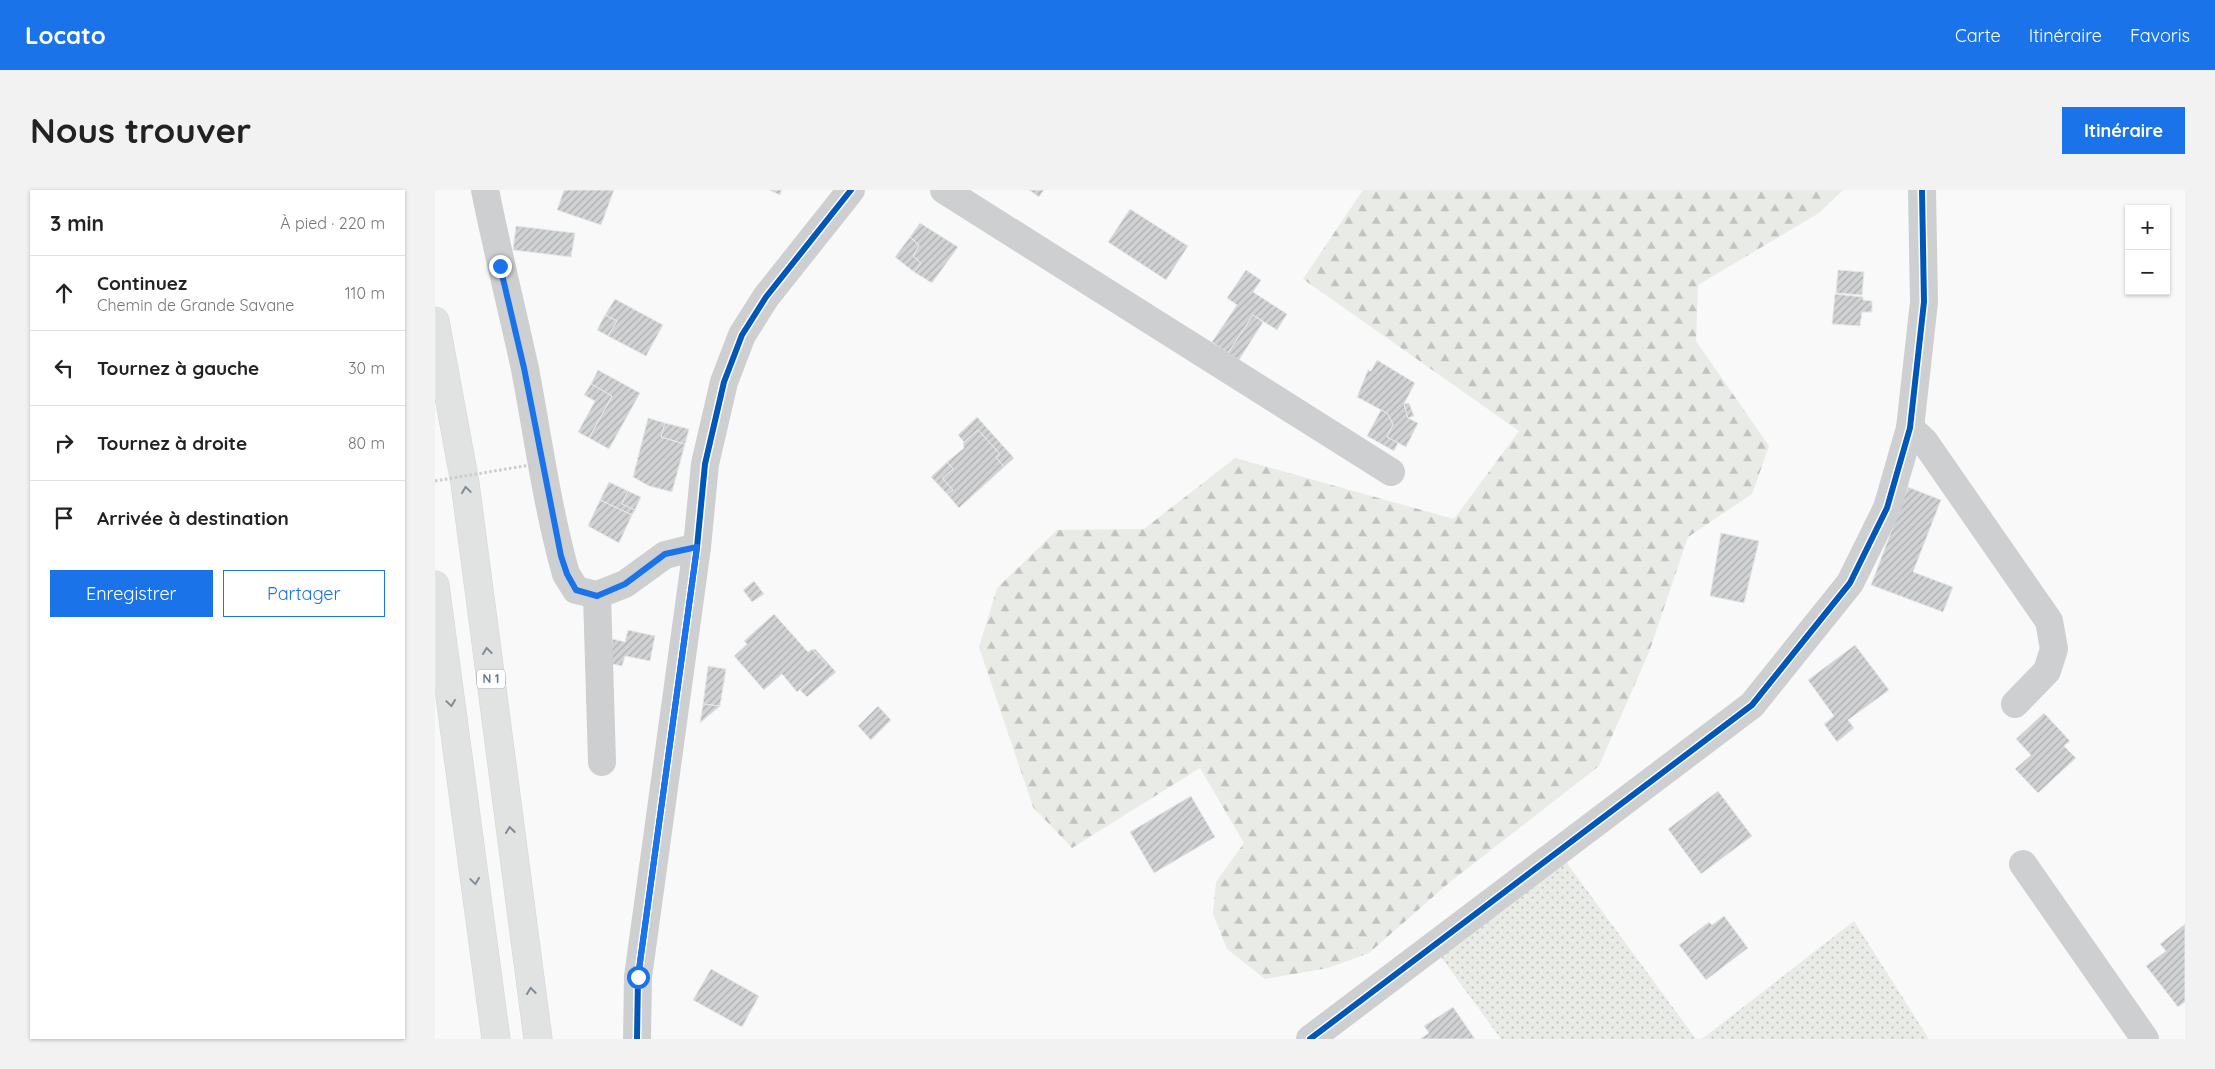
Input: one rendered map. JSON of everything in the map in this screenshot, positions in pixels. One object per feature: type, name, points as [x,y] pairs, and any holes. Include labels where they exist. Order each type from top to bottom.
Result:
[{"type":"highway","name":"N 1","points":[[435,321],[465,483],[538,1039]]},
{"type":"highway","points":[[435,585],[496,1039]]},
{"type":"street","points":[[485,190],[567,574],[576,590],[597,596],[625,584],[665,554],[697,547]]},
{"type":"street","points":[[637,1039],[638,977],[697,547],[705,464],[724,382],[742,335],[766,297],[851,190]]},
{"type":"street","points":[[944,190],[1391,472]]},
{"type":"street","points":[[1310,1039],[1751,705],[1850,583],[1887,508],[1910,428],[1924,302],[1922,190]]},
{"type":"street","points":[[1910,428],[1924,441],[2049,621],[2054,649],[2047,671],[2015,704]]},
{"type":"street","points":[[597,596],[602,762]]},
{"type":"street","points":[[2023,864],[2145,1039]]},
{"type":"path","points":[[435,481],[542,463]]},
{"type":"green space","points":[[1363,190],[1843,190],[1819,213],[1698,285],[1696,341],[1769,446],[1752,494],[1688,537],[1649,652],[1599,766],[1450,882],[1369,953],[1328,968],[1265,979],[1227,949],[1213,914],[1216,882],[1244,843],[1200,768],[1072,848],[1033,807],[979,647],[997,588],[1057,530],[1144,529],[1235,458],[1454,519],[1519,431],[1303,279]]},
{"type":"green space","points":[[1558,851],[1696,1039],[1501,1039],[1433,946]]},
{"type":"green space","points":[[1854,921],[1929,1039],[1702,1039]]},
{"type":"building","points":[[564,190],[614,190],[601,225],[557,210]]},
{"type":"building","points":[[769,190],[782,190],[780,195]]},
{"type":"building","points":[[1029,190],[1044,190],[1039,197]]},
{"type":"building","points":[[1130,209],[1188,246],[1166,280],[1108,242]]},
{"type":"building","points":[[920,223],[958,247],[932,283],[914,272],[921,263],[913,256],[919,245],[910,237]]},
{"type":"building","points":[[516,226],[575,233],[571,257],[513,250]]},
{"type":"building","points":[[910,237],[919,245],[913,256],[921,263],[914,272],[895,257]]},
{"type":"building","points":[[1246,270],[1261,280],[1253,292],[1287,314],[1277,330],[1253,315],[1228,353],[1212,342],[1237,305],[1227,298]]},
{"type":"building","points":[[1838,270],[1864,272],[1862,295],[1836,293]]},
{"type":"building","points":[[1835,294],[1863,297],[1863,300],[1872,301],[1872,312],[1862,312],[1860,326],[1832,324]]},
{"type":"building","points":[[615,299],[663,325],[646,356],[608,336],[617,321],[605,315]]},
{"type":"building","points":[[605,315],[617,321],[608,336],[597,330]]},
{"type":"building","points":[[1253,315],[1263,322],[1239,360],[1228,353]]},
{"type":"building","points":[[1377,360],[1415,383],[1404,404],[1408,418],[1418,423],[1406,447],[1387,437],[1393,424],[1387,413],[1357,397],[1368,370],[1371,371]]},
{"type":"building","points":[[598,370],[640,393],[609,449],[589,438],[612,396],[591,384]]},
{"type":"building","points":[[591,384],[612,396],[589,438],[578,432],[595,401],[584,395]]},
{"type":"building","points":[[1409,403],[1414,416],[1408,418],[1404,404]]},
{"type":"building","points":[[1381,410],[1387,413],[1393,424],[1387,437],[1398,443],[1394,451],[1367,436]]},
{"type":"building","points":[[977,417],[1014,458],[1004,467],[996,457],[1000,454],[978,430],[964,442],[958,435]]},
{"type":"building","points":[[648,418],[665,423],[661,437],[685,444],[672,492],[649,486],[633,477]]},
{"type":"building","points":[[665,423],[689,429],[685,444],[661,437]]},
{"type":"building","points":[[978,430],[1000,454],[996,457],[1004,467],[959,508],[947,494],[953,490],[942,478],[953,469],[947,462],[964,448],[963,443]]},
{"type":"building","points":[[947,462],[953,469],[942,478],[953,490],[947,494],[931,477]]},
{"type":"building","points":[[609,482],[628,491],[622,504],[635,510],[632,515],[600,500]]},
{"type":"building","points":[[1908,487],[1941,500],[1913,572],[1953,587],[1943,612],[1871,585]]},
{"type":"building","points":[[628,491],[641,497],[635,510],[622,504]]},
{"type":"building","points":[[600,500],[632,515],[619,543],[588,526]]},
{"type":"building","points":[[1721,533],[1759,541],[1744,603],[1710,596]]},
{"type":"building","points":[[754,581],[764,594],[752,602],[743,590]]},
{"type":"building","points":[[774,614],[808,652],[812,649],[827,665],[797,692],[782,674],[764,690],[734,656],[747,644],[744,641]]},
{"type":"building","points":[[628,630],[655,636],[650,661],[625,656],[622,666],[608,663],[613,639],[625,642]]},
{"type":"building","points":[[1855,645],[1889,690],[1848,720],[1854,728],[1837,742],[1824,724],[1834,716],[1808,680]]},
{"type":"building","points":[[815,649],[836,672],[807,697],[800,690],[827,665],[813,650]]},
{"type":"building","points":[[708,666],[726,669],[720,706],[703,704]]},
{"type":"building","points":[[703,704],[720,706],[700,723]]},
{"type":"building","points":[[878,706],[891,720],[871,740],[858,726]]},
{"type":"building","points":[[2044,713],[2070,741],[2064,746],[2076,758],[2038,793],[2015,769],[2031,755],[2016,739]]},
{"type":"building","points":[[1718,791],[1752,836],[1701,874],[1668,829]]},
{"type":"building","points":[[1191,796],[1215,837],[1154,873],[1130,832]]},
{"type":"building","points":[[1724,916],[1748,948],[1706,980],[1679,945],[1709,922],[1712,925]]},
{"type":"building","points":[[2185,924],[2185,1002],[2178,1007],[2146,966],[2166,951],[2160,944]]},
{"type":"building","points":[[711,969],[759,996],[742,1027],[693,1000]]},
{"type":"building","points":[[1453,1007],[1475,1039],[1420,1039],[1429,1033],[1424,1026]]},
{"type":"cycle path","points":[[637,1039],[638,977],[697,547],[705,464],[724,382],[742,335],[766,297],[851,190]]},
{"type":"cycle path","points":[[1310,1039],[1752,705],[1850,583],[1887,508],[1910,428],[1924,302],[1922,190]]},
{"type":"route","points":[[500,266],[524,368],[561,556],[567,574],[576,590],[597,596],[625,584],[665,554],[697,547],[638,977]]}]
